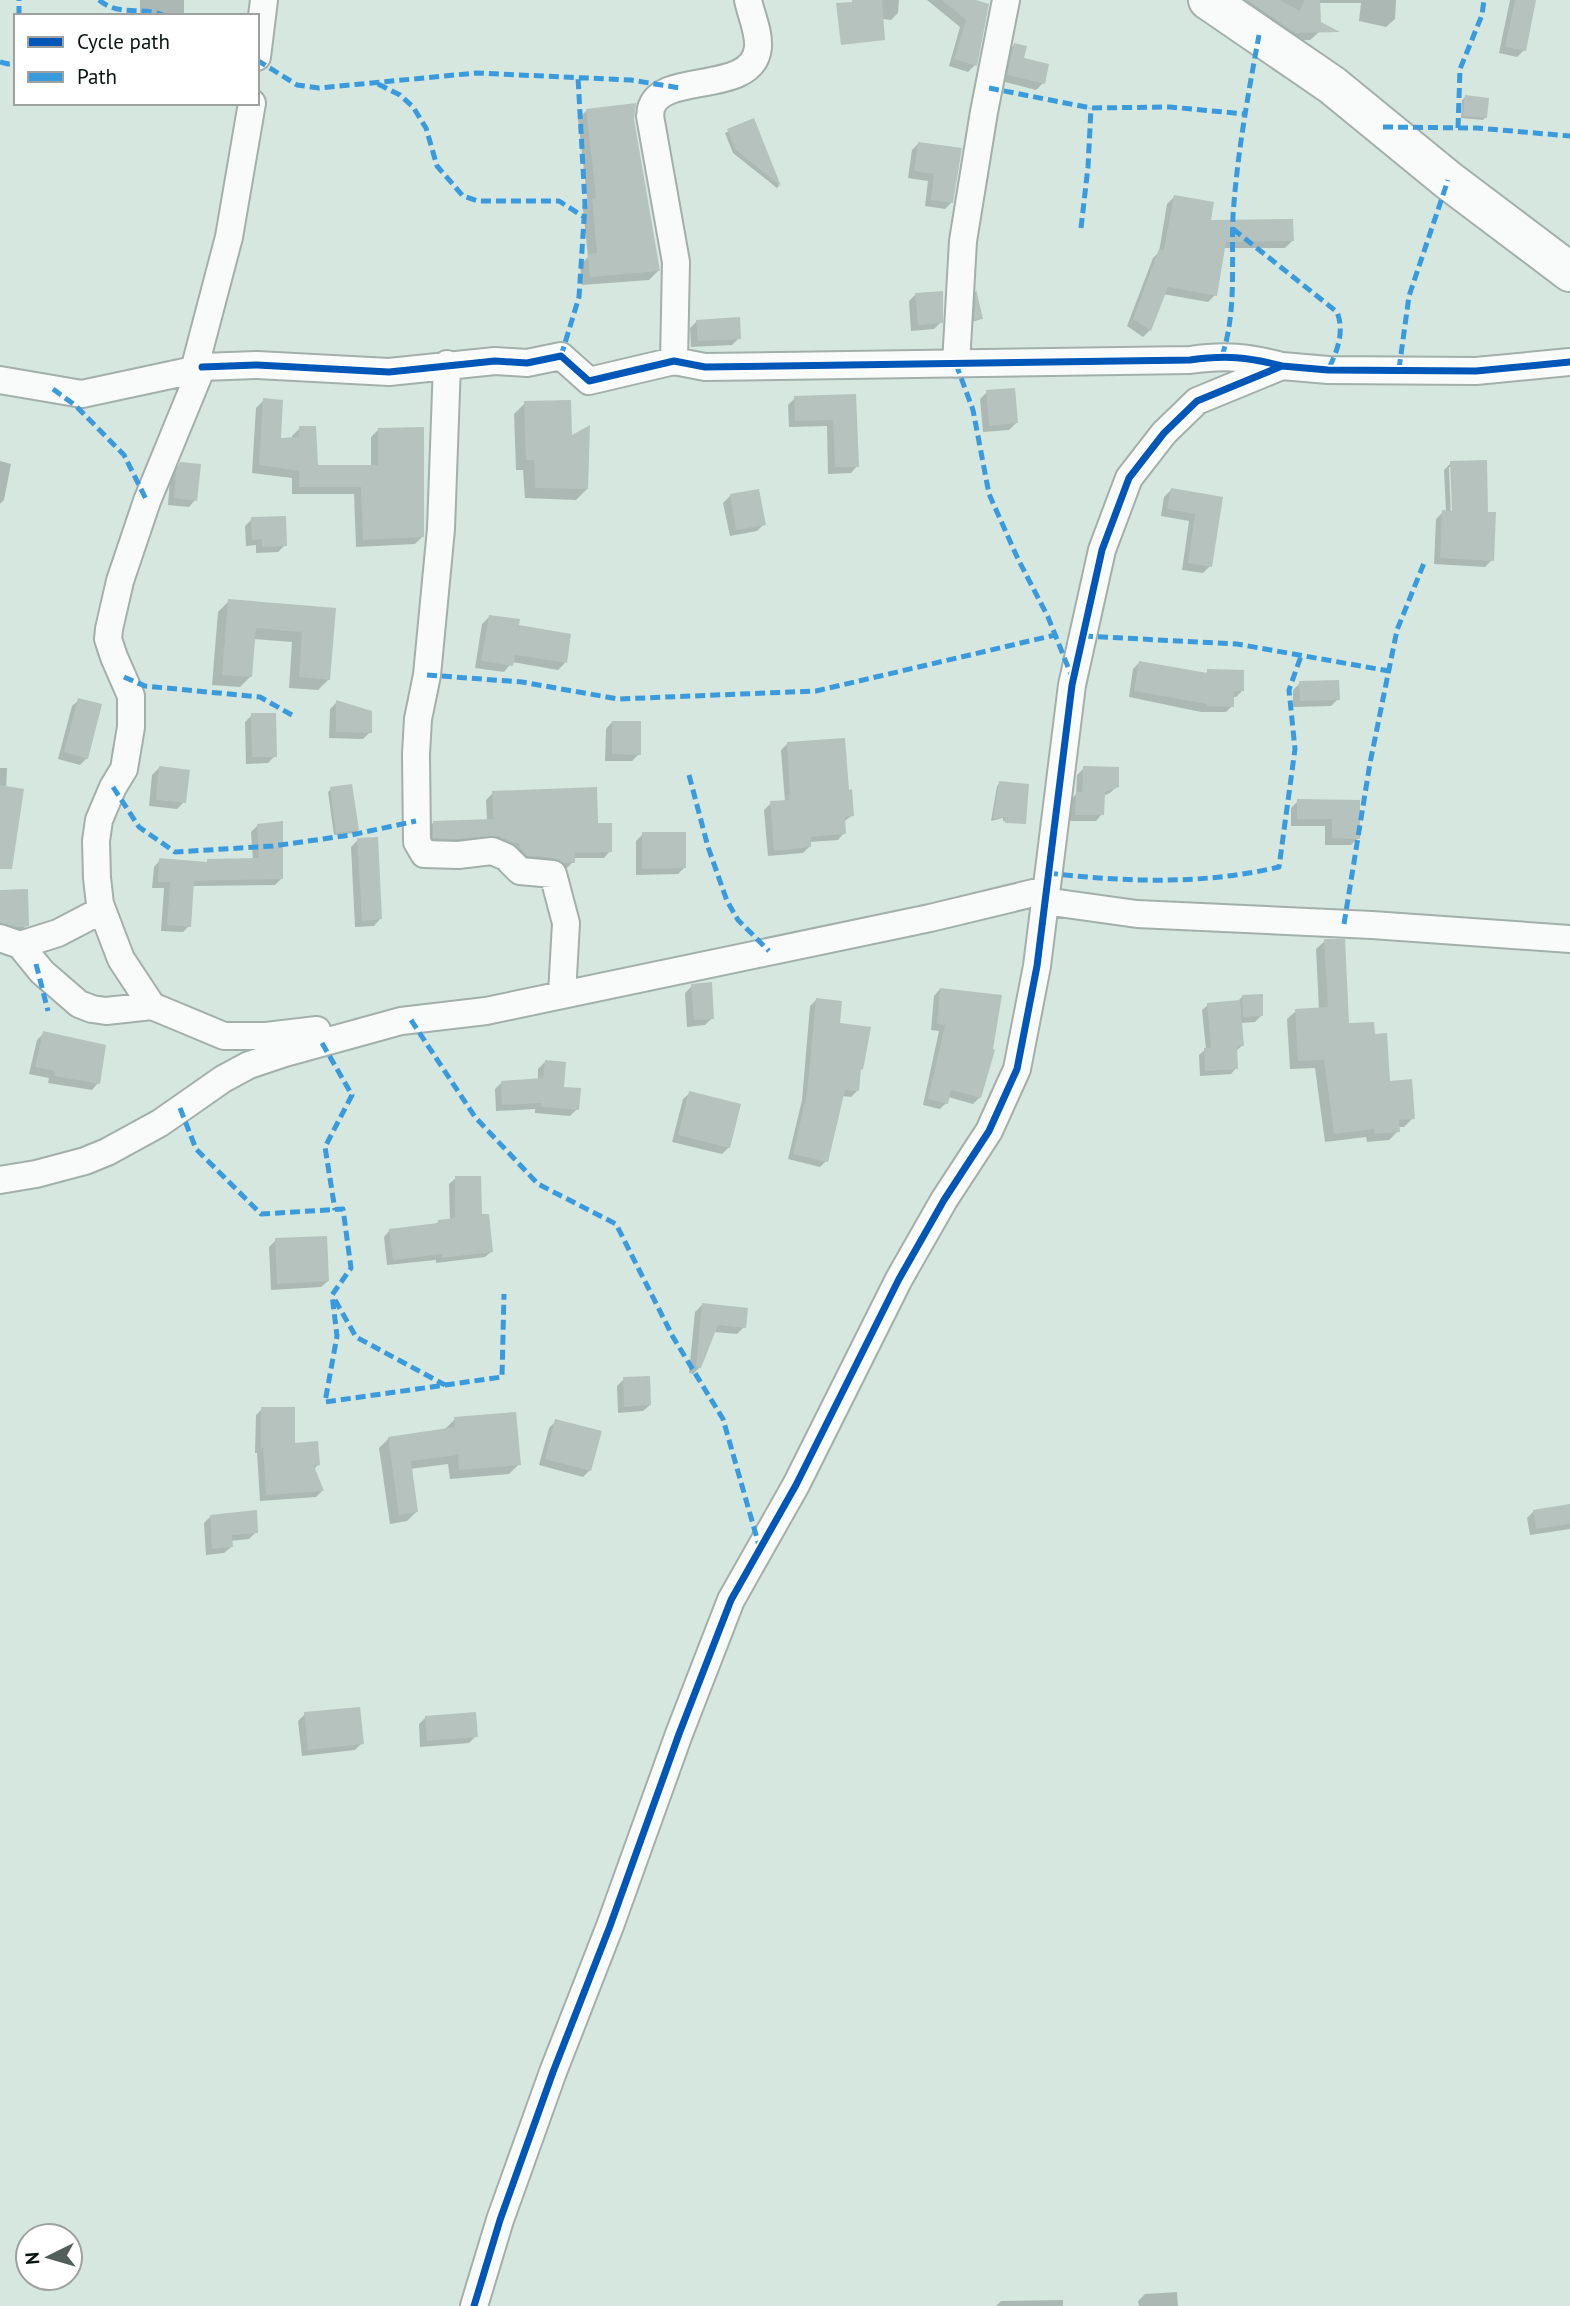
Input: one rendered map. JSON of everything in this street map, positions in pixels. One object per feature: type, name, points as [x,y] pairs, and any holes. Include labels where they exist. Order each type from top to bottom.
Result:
[{"type":"street","points":[[259,41],[264,0]]},
{"type":"street","points":[[674,361],[676,262],[650,116],[652,106],[666,92],[708,84],[749,67],[756,57],[758,46],[748,0]]},
{"type":"street","points":[[956,364],[963,241],[1006,0]]},
{"type":"street","points":[[1208,0],[1332,85],[1448,180],[1570,272]]},
{"type":"street","points":[[152,1006],[121,959],[102,910],[97,878],[96,841],[99,820],[113,787],[121,779],[131,727],[131,696],[108,639],[120,581],[151,490],[198,369],[229,237],[252,105]]},
{"type":"street","points":[[0,380],[82,394],[198,369],[257,365],[389,372],[447,364],[495,361],[527,363],[561,356],[589,381],[674,361],[705,367],[1190,360],[1222,356],[1249,357],[1282,366],[1328,370],[1476,371],[1570,362]]},
{"type":"street","points":[[447,364],[441,529],[427,675],[416,743],[417,842],[424,854],[458,855],[492,851],[506,857],[520,871],[553,874],[566,923],[562,994]]},
{"type":"street","points":[[474,2306],[500,2220],[553,2072],[731,1600],[796,1485],[899,1279],[944,1200],[989,1131],[1017,1069],[1037,966],[1072,685],[1102,550],[1129,478],[1164,433],[1198,401],[1282,366]]},
{"type":"street","points":[[10,941],[79,1004],[106,1011],[152,1006],[224,1036],[266,1036],[486,1011],[1045,896],[1138,914],[1372,925],[1570,939]]},
{"type":"street","points":[[10,941],[67,929],[102,910]]},
{"type":"street","points":[[0,1180],[36,1174],[107,1152],[160,1123],[223,1079],[249,1065],[401,1021]]},
{"type":"building","points":[[882,0],[885,40],[841,45],[836,3]]},
{"type":"building","points":[[942,0],[976,0],[989,4],[977,66],[954,59],[966,20]]},
{"type":"building","points":[[1247,0],[1280,0],[1300,11],[1304,0],[1320,0],[1321,22],[1340,32],[1295,33]]},
{"type":"building","points":[[1515,0],[1536,0],[1526,51],[1505,47]]},
{"type":"building","points":[[1014,43],[1027,46],[1024,58],[1049,64],[1045,84],[1007,75]]},
{"type":"building","points":[[1465,95],[1489,98],[1487,118],[1463,116]]},
{"type":"building","points":[[636,103],[634,119],[660,271],[590,277],[588,254],[597,253],[592,199],[596,198],[586,109]]},
{"type":"building","points":[[754,118],[781,186],[736,150],[727,129]]},
{"type":"building","points":[[918,142],[962,148],[953,203],[931,200],[934,174],[914,171]]},
{"type":"building","points":[[1174,195],[1214,202],[1211,220],[1293,219],[1294,241],[1226,242],[1217,296],[1168,287],[1151,331],[1133,319],[1159,249],[1164,250]]},
{"type":"building","points":[[976,289],[983,319],[974,320]]},
{"type":"building","points":[[943,291],[943,323],[918,325],[915,293]]},
{"type":"building","points":[[740,317],[741,339],[698,341],[696,320]]},
{"type":"building","points":[[1015,388],[1018,423],[989,426],[986,390]]},
{"type":"building","points":[[856,394],[859,467],[835,467],[833,420],[795,421],[794,396]]},
{"type":"building","points":[[263,398],[283,400],[281,438],[299,437],[299,426],[316,426],[318,465],[378,465],[378,428],[424,427],[424,537],[363,540],[361,487],[299,487],[299,471],[259,465]]},
{"type":"building","points":[[571,400],[572,435],[590,425],[588,489],[535,488],[534,460],[526,460],[524,401]]},
{"type":"building","points":[[1487,460],[1488,512],[1496,512],[1494,561],[1440,558],[1442,510],[1452,511],[1450,461]]},
{"type":"building","points":[[180,462],[201,464],[197,501],[174,498],[176,471]]},
{"type":"building","points":[[1171,488],[1223,497],[1212,567],[1188,563],[1195,514],[1167,509]]},
{"type":"building","points":[[759,489],[766,525],[736,530],[730,494]]},
{"type":"building","points":[[286,516],[287,546],[262,547],[262,539],[252,540],[251,517]]},
{"type":"building","points":[[228,599],[336,608],[330,680],[299,677],[302,632],[256,628],[252,677],[222,675]]},
{"type":"building","points":[[489,615],[520,619],[519,625],[571,634],[567,663],[515,655],[513,666],[481,661]]},
{"type":"building","points":[[1139,661],[1207,673],[1207,669],[1244,670],[1244,691],[1234,691],[1234,707],[1207,706],[1134,691]]},
{"type":"building","points":[[1339,680],[1340,700],[1300,701],[1299,681]]},
{"type":"building","points":[[78,698],[102,704],[88,759],[64,752]]},
{"type":"building","points":[[336,700],[372,711],[372,733],[336,732]]},
{"type":"building","points":[[251,713],[276,713],[277,757],[252,757]]},
{"type":"building","points":[[612,721],[641,721],[641,755],[612,754]]},
{"type":"building","points":[[845,738],[854,816],[845,817],[846,834],[811,837],[811,847],[774,851],[770,801],[789,800],[787,742]]},
{"type":"building","points":[[159,766],[190,770],[186,803],[156,800]]},
{"type":"building","points":[[1083,766],[1119,767],[1119,787],[1105,792],[1104,815],[1075,815],[1076,792],[1082,792]]},
{"type":"building","points":[[999,781],[1029,784],[1026,824],[1005,823],[1005,817],[993,819]]},
{"type":"building","points":[[352,784],[359,830],[336,833],[330,787]]},
{"type":"building","points":[[0,785],[24,789],[12,869],[0,869]]},
{"type":"building","points":[[597,787],[598,823],[612,823],[612,852],[575,853],[575,863],[564,863],[554,858],[527,856],[519,843],[498,836],[433,838],[433,821],[493,819],[492,791]]},
{"type":"building","points":[[1297,799],[1360,800],[1360,839],[1332,838],[1332,819],[1297,819]]},
{"type":"building","points":[[283,821],[283,879],[194,881],[191,927],[167,925],[170,882],[158,882],[159,858],[207,862],[207,859],[259,858],[257,824]]},
{"type":"building","points":[[642,832],[686,832],[686,868],[642,869]]},
{"type":"building","points":[[378,837],[382,919],[362,921],[357,838]]},
{"type":"building","points":[[28,889],[29,926],[15,927],[0,923],[0,890]]},
{"type":"building","points":[[1324,939],[1345,939],[1349,1023],[1374,1022],[1375,1034],[1387,1033],[1390,1081],[1412,1079],[1415,1119],[1399,1120],[1400,1132],[1375,1134],[1374,1129],[1334,1134],[1324,1060],[1298,1061],[1295,1009],[1328,1007]]},
{"type":"building","points":[[712,982],[714,1019],[694,1020],[691,984]]},
{"type":"building","points":[[940,988],[1002,995],[993,1049],[995,1050],[981,1098],[951,1090],[948,1104],[928,1099],[945,1025],[937,1024]]},
{"type":"building","points":[[1263,994],[1263,1016],[1243,1017],[1242,995]]},
{"type":"building","points":[[816,998],[842,1001],[840,1023],[871,1027],[859,1091],[845,1090],[828,1162],[793,1154],[807,1093]]},
{"type":"building","points":[[1240,1000],[1244,1046],[1237,1046],[1238,1069],[1205,1071],[1204,1048],[1211,1048],[1207,1003]]},
{"type":"building","points":[[43,1031],[106,1045],[100,1084],[54,1076],[55,1071],[35,1067]]},
{"type":"building","points":[[545,1060],[566,1062],[564,1087],[581,1088],[579,1110],[541,1107],[541,1103],[502,1105],[501,1081],[543,1078]]},
{"type":"building","points":[[689,1091],[741,1104],[730,1148],[678,1135]]},
{"type":"building","points":[[455,1176],[481,1176],[482,1214],[489,1214],[493,1252],[393,1260],[389,1229],[438,1223],[438,1220],[455,1218]]},
{"type":"building","points":[[327,1236],[329,1281],[277,1284],[275,1238]]},
{"type":"building","points":[[702,1303],[748,1308],[746,1328],[718,1325],[701,1368],[696,1367]]},
{"type":"building","points":[[650,1376],[651,1405],[624,1407],[623,1377]]},
{"type":"building","points":[[261,1407],[295,1407],[295,1443],[318,1441],[320,1465],[314,1466],[324,1491],[266,1495],[261,1448]]},
{"type":"building","points":[[516,1412],[521,1465],[459,1470],[458,1455],[411,1461],[418,1512],[399,1515],[388,1437],[455,1427],[454,1417]]},
{"type":"building","points":[[555,1419],[602,1431],[591,1471],[545,1459]]},
{"type":"building","points":[[1570,1504],[1570,1524],[1536,1529],[1533,1510]]},
{"type":"building","points":[[257,1510],[258,1533],[232,1535],[233,1547],[212,1549],[210,1515]]},
{"type":"building","points":[[360,1707],[364,1744],[308,1750],[304,1712]]},
{"type":"building","points":[[476,1712],[478,1737],[427,1741],[425,1716]]},
{"type":"marked path","points":[[19,0],[19,14]]},
{"type":"marked path","points":[[99,0],[115,9],[159,14]]},
{"type":"marked path","points":[[1458,128],[1460,69],[1482,15],[1484,0]]},
{"type":"marked path","points":[[1222,356],[1232,304],[1233,216],[1237,170],[1259,35]]},
{"type":"marked path","points":[[259,61],[297,85],[319,88],[476,73],[631,80],[680,88]]},
{"type":"marked path","points":[[0,62],[14,63]]},
{"type":"marked path","points":[[561,356],[579,297],[585,204],[578,77]]},
{"type":"marked path","points":[[378,84],[400,95],[413,107],[426,128],[437,166],[463,196],[478,201],[559,201],[584,217]]},
{"type":"marked path","points":[[989,88],[1091,108],[1170,107],[1245,114]]},
{"type":"marked path","points":[[1081,228],[1091,108]]},
{"type":"marked path","points":[[1383,127],[1477,128],[1570,136]]},
{"type":"marked path","points":[[1399,369],[1409,296],[1448,180]]},
{"type":"marked path","points":[[1233,229],[1337,312],[1340,334],[1328,370]]},
{"type":"marked path","points":[[956,364],[973,410],[989,494],[1048,617],[1072,677]]},
{"type":"marked path","points":[[53,389],[76,406],[124,455],[147,501]]},
{"type":"marked path","points":[[1344,924],[1370,763],[1397,630],[1424,563]]},
{"type":"marked path","points":[[427,675],[522,682],[618,699],[816,691],[1055,635]]},
{"type":"marked path","points":[[1083,636],[1237,644],[1389,671]]},
{"type":"marked path","points":[[1048,873],[1164,880],[1222,877],[1279,867],[1295,749],[1289,690],[1301,656]]},
{"type":"marked path","points":[[124,677],[145,686],[260,697],[292,715]]},
{"type":"marked path","points":[[689,775],[708,847],[727,901],[738,920],[769,951]]},
{"type":"marked path","points":[[113,787],[139,827],[175,852],[273,846],[351,835],[416,821]]},
{"type":"marked path","points":[[36,964],[48,1011]]},
{"type":"marked path","points":[[411,1020],[475,1117],[538,1184],[616,1224],[673,1337],[723,1419],[760,1549]]},
{"type":"marked path","points":[[322,1043],[352,1095],[325,1147],[335,1210]]},
{"type":"marked path","points":[[180,1108],[196,1149],[261,1214],[343,1209],[351,1268],[332,1295],[337,1336],[325,1402],[502,1377],[504,1294]]},
{"type":"marked path","points":[[335,1300],[356,1337],[445,1385]]},
{"type":"cycle path","points":[[202,367],[257,365],[389,372],[495,361],[527,363],[561,356],[589,381],[674,361],[705,367],[1190,360],[1226,357],[1282,366]]},
{"type":"cycle path","points":[[474,2306],[500,2220],[553,2072],[731,1600],[796,1485],[899,1279],[944,1200],[989,1131],[1017,1069],[1037,966],[1072,685],[1102,550],[1129,478],[1164,433],[1197,401],[1282,366],[1328,370],[1476,371],[1570,362]]}]
